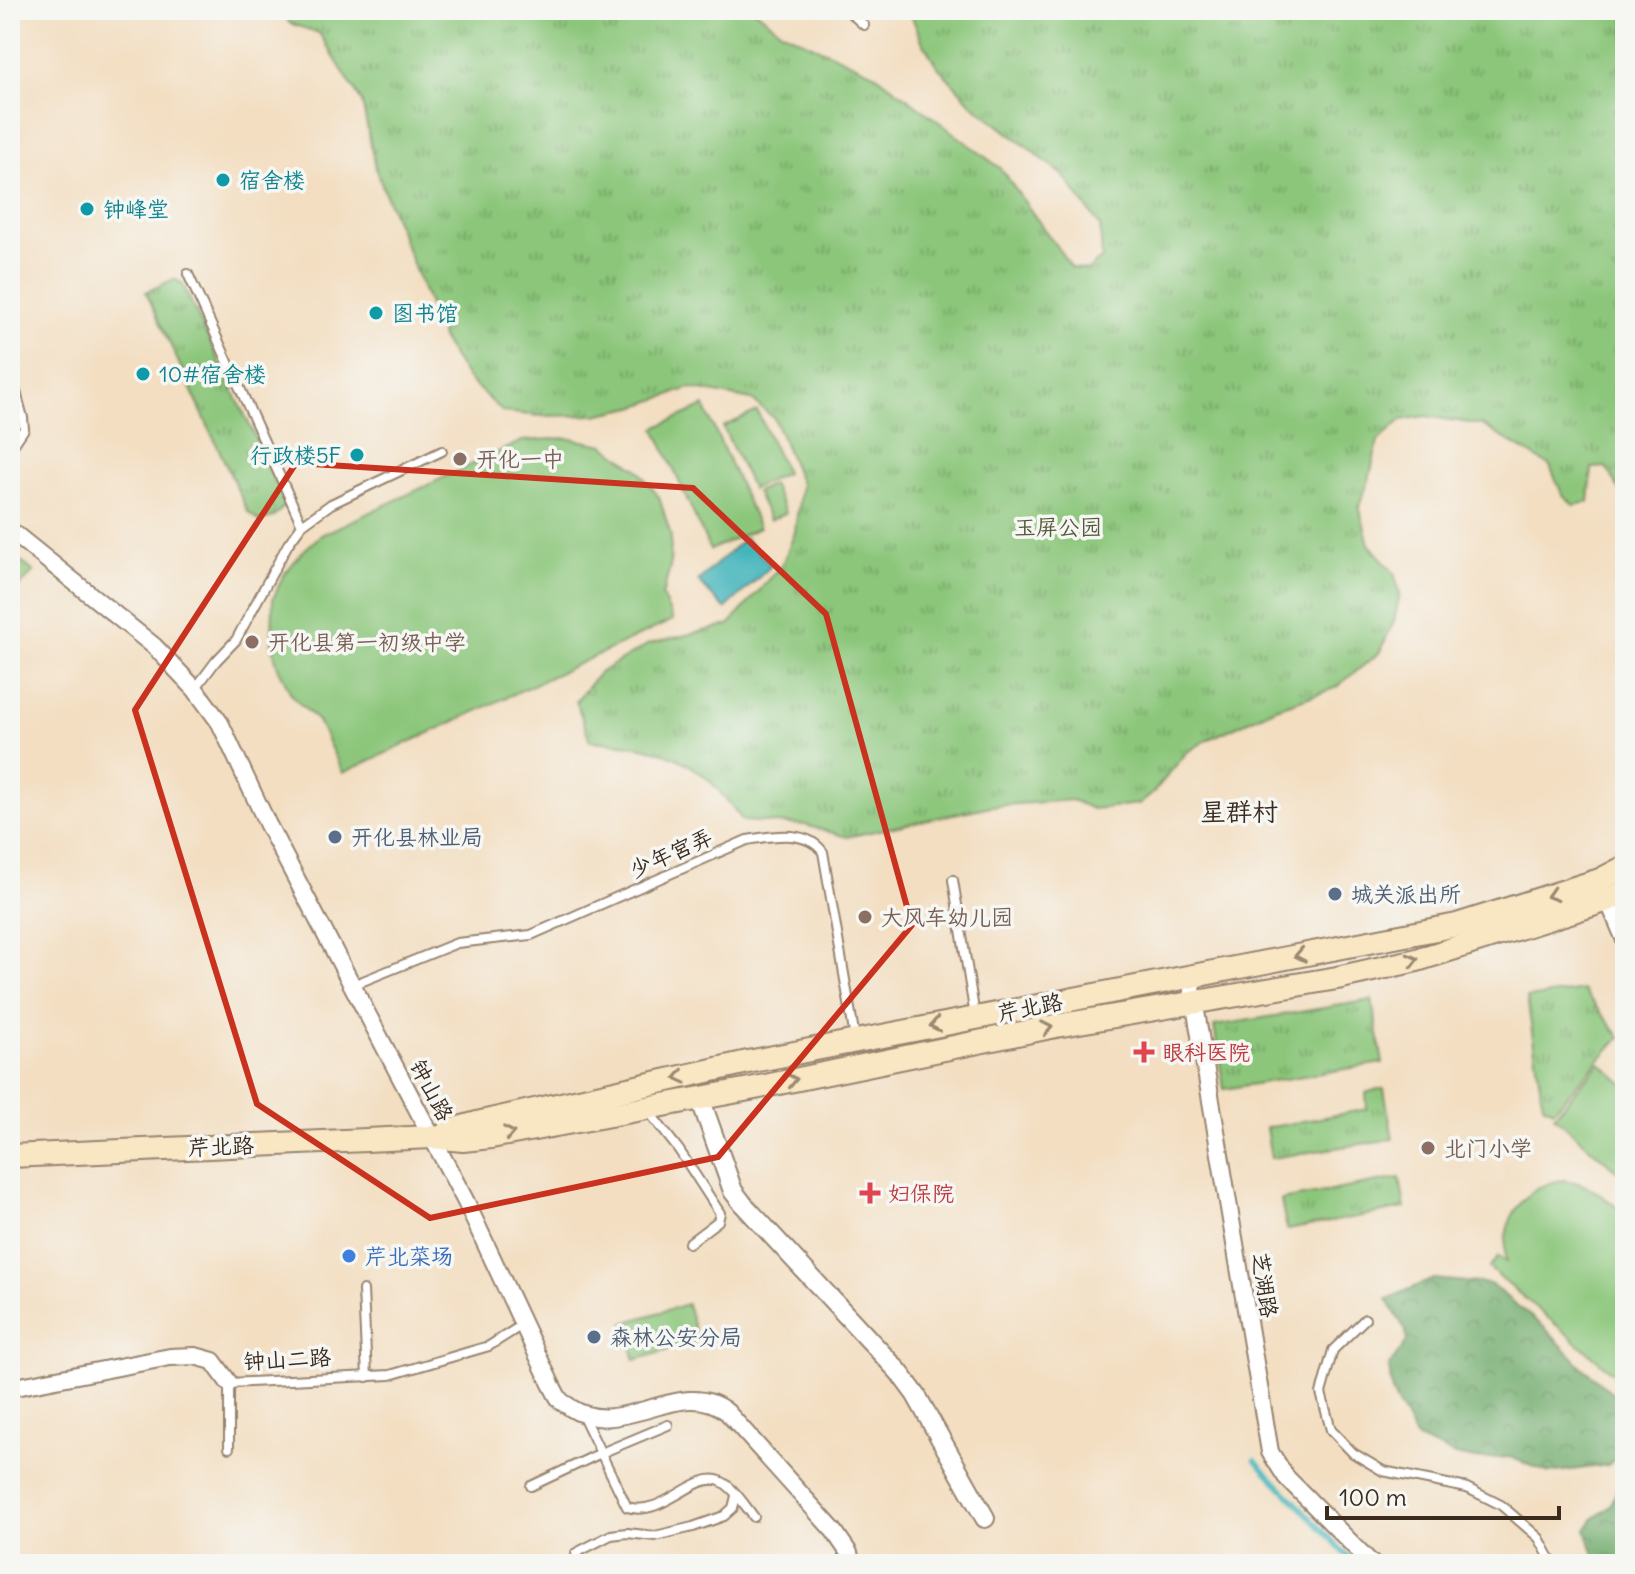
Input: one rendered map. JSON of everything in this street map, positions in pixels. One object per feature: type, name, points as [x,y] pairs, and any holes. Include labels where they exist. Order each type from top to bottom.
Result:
[{"type":"main road","name":"芹北路","points":[[10,1156],[491,1137],[755,1088],[1056,1026],[1337,978],[1417,960],[1611,891],[1625,867]]},
{"type":"main road","name":"芹北路","points":[[432,1137],[462,1126],[748,1062],[1457,925],[1611,891]]},
{"type":"street","name":"钟山路","points":[[10,530],[154,646],[195,689],[220,723],[268,825],[466,1202],[561,1401],[583,1415]]},
{"type":"street","points":[[1611,891],[1625,940]]},
{"type":"street","name":"芝湖路","points":[[1190,976],[1270,1452],[1286,1477],[1372,1564]]},
{"type":"street","points":[[748,1062],[755,1088]]},
{"type":"street","points":[[700,1098],[733,1191],[899,1372],[916,1395],[985,1518]]},
{"type":"street","name":"钟山二路","points":[[10,1388],[170,1357],[195,1356],[213,1361],[229,1383]]},
{"type":"street","points":[[583,1415],[616,1418],[696,1399],[719,1404],[834,1531],[849,1553],[852,1564]]},
{"type":"lane","points":[[847,10],[864,25]]},
{"type":"lane","points":[[188,274],[302,525]]},
{"type":"lane","points":[[10,369],[24,429],[10,450]]},
{"type":"lane","points":[[195,689],[236,640],[288,544],[302,525],[331,504],[442,451]]},
{"type":"lane","name":"少年宫弄","points":[[352,985],[457,943],[531,935],[747,840],[781,835],[810,839],[823,852],[856,1041]]},
{"type":"lane","points":[[953,880],[975,1017]]},
{"type":"lane","points":[[646,1108],[679,1150],[720,1213],[718,1221],[689,1243]]},
{"type":"lane","points":[[363,1290],[367,1377]]},
{"type":"lane","points":[[1365,1319],[1333,1350],[1321,1393],[1331,1430],[1353,1453],[1383,1471],[1467,1488],[1501,1505],[1539,1538],[1553,1564]]},
{"type":"lane","name":"钟山二路","points":[[229,1383],[390,1375],[489,1346],[523,1325]]},
{"type":"lane","points":[[229,1383],[229,1448]]},
{"type":"lane","points":[[583,1415],[627,1507],[643,1510],[665,1503],[693,1486],[719,1480],[728,1486],[754,1517]]},
{"type":"lane","points":[[531,1486],[668,1425]]},
{"type":"lane","points":[[576,1553],[611,1535],[655,1536],[724,1516],[733,1508],[736,1496]]},
{"type":"highlighted area","points":[[296,463],[693,488],[826,614],[912,925],[718,1157],[430,1218],[257,1104],[135,710]]},
{"type":"green space","name":"玉屏公园","points":[[285,10],[755,10],[781,31],[874,73],[1000,168],[1072,268],[1088,270],[1102,258],[1100,226],[1063,175],[973,105],[937,66],[912,17],[904,10],[1625,10],[1625,499],[1606,467],[1592,468],[1589,502],[1574,505],[1562,494],[1550,466],[1482,425],[1425,416],[1401,420],[1378,441],[1359,506],[1369,544],[1394,573],[1400,593],[1394,621],[1379,653],[1335,688],[1276,708],[1207,740],[1186,753],[1140,804],[1092,809],[1072,800],[991,806],[847,837],[805,825],[743,821],[708,779],[676,758],[635,746],[590,741],[576,701],[599,673],[649,644],[729,625],[782,565],[795,532],[801,484],[774,418],[752,400],[690,388],[634,407],[595,415],[540,416],[503,412],[468,379],[444,343],[376,170],[362,102],[319,33],[289,23]]},
{"type":"green space","points":[[174,279],[182,283],[287,504],[273,517],[259,521],[248,512],[146,292]]},
{"type":"green space","points":[[704,406],[759,528],[710,550],[655,428]]},
{"type":"green space","points":[[757,411],[786,473],[752,489],[723,427]]},
{"type":"green space","points":[[567,438],[604,445],[638,470],[659,497],[671,536],[670,568],[662,596],[673,620],[343,773],[318,721],[292,696],[277,665],[272,645],[273,599],[283,576],[321,535],[522,441]]},
{"type":"green space","points":[[772,484],[786,513],[770,520],[756,492]]},
{"type":"green space","points":[[10,552],[34,572],[10,595]]},
{"type":"green space","points":[[1583,990],[1620,1037],[1554,1110],[1543,1105],[1527,998]]},
{"type":"green space","points":[[1372,1000],[1383,1063],[1224,1089],[1214,1026]]},
{"type":"green space","points":[[1600,1063],[1625,1085],[1625,1178],[1554,1116]]},
{"type":"green space","points":[[1384,1089],[1393,1139],[1271,1158],[1266,1128],[1367,1109],[1366,1093]]},
{"type":"green space","points":[[1400,1178],[1405,1208],[1287,1230],[1281,1200]]},
{"type":"green space","points":[[1563,1180],[1589,1187],[1625,1214],[1625,1383],[1489,1268],[1498,1257],[1506,1262],[1507,1233],[1517,1208],[1525,1198],[1536,1190]]},
{"type":"green space","points":[[1433,1279],[1490,1284],[1545,1328],[1582,1367],[1625,1404],[1625,1450],[1608,1465],[1549,1473],[1510,1457],[1475,1459],[1455,1455],[1417,1439],[1392,1393],[1389,1366],[1407,1341],[1406,1331],[1387,1299]]},
{"type":"green space","points":[[687,1304],[698,1341],[635,1360],[624,1323]]},
{"type":"green space","points":[[1625,1481],[1625,1564],[1597,1564],[1586,1530],[1594,1518],[1611,1506],[1619,1483]]},
{"type":"water","points":[[745,538],[771,566],[725,609],[698,581]]},
{"type":"waterway","points":[[1255,1460],[1355,1564]]},
{"type":"place","name":"宿舍楼","points":[[223,180]]},
{"type":"place","name":"钟峰堂","points":[[87,209]]},
{"type":"place","name":"图书馆","points":[[376,313]]},
{"type":"place","name":"10#宿舍楼","points":[[143,374]]},
{"type":"place","name":"行政楼5F","points":[[357,455]]},
{"type":"place","name":"开化一中","points":[[460,459]]},
{"type":"place","name":"开化县第一初级中学","points":[[252,642]]},
{"type":"place","name":"开化县林业局","points":[[335,837]]},
{"type":"place","name":"城关派出所","points":[[1335,894]]},
{"type":"place","name":"大风车幼儿园","points":[[865,917]]},
{"type":"place","name":"眼科医院","points":[[1144,1052]]},
{"type":"place","name":"北门小学","points":[[1428,1148]]},
{"type":"place","name":"妇保院","points":[[870,1193]]},
{"type":"place","name":"芹北菜场","points":[[349,1256]]},
{"type":"place","name":"森林公安分局","points":[[594,1337]]},
{"type":"district","name":"星群村","points":[[1239,811]]}]
